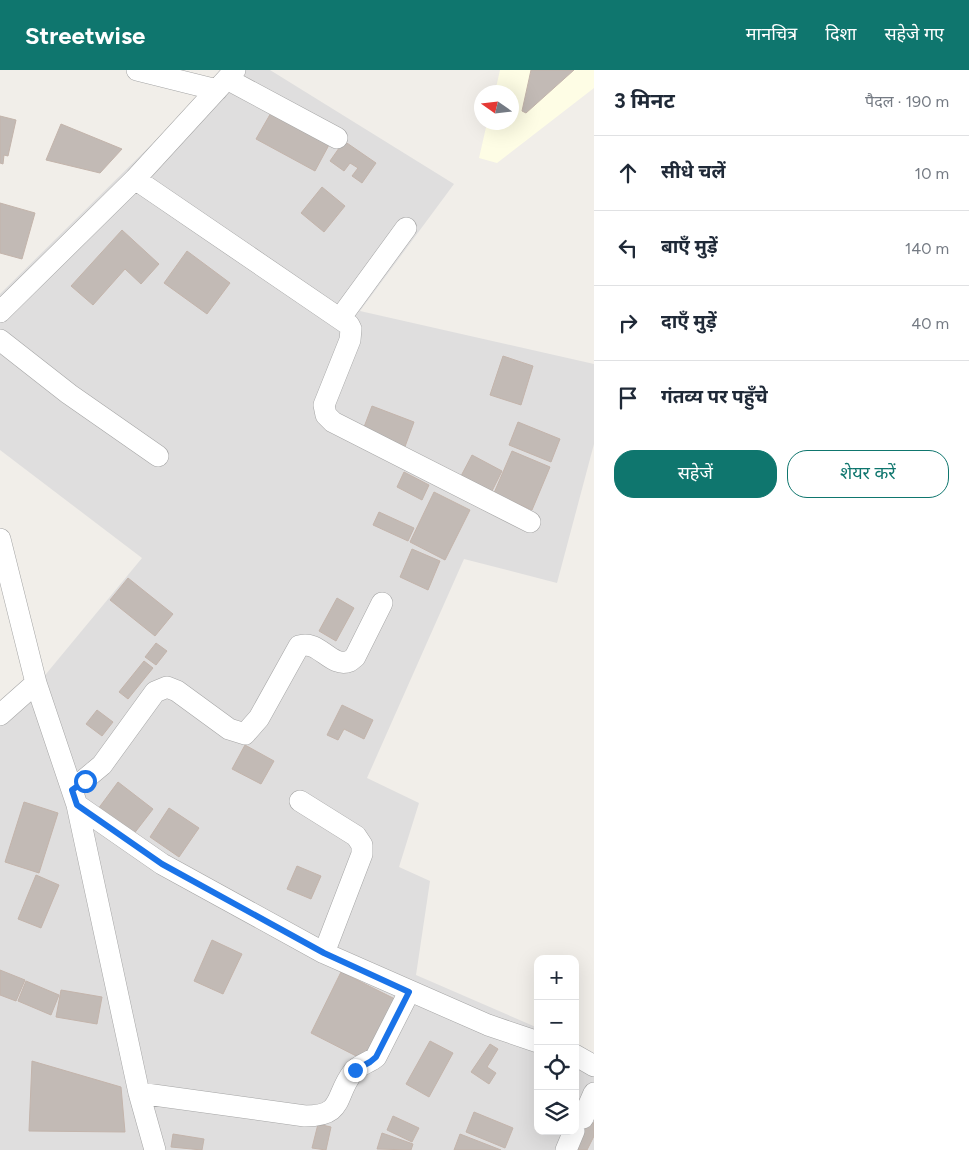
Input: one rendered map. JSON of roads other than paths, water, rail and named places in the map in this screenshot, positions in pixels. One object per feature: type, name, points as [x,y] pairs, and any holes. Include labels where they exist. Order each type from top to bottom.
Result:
[{"type":"street","points":[[137,70],[226,80],[338,138]]},
{"type":"street","points":[[0,312],[136,179],[226,80]]},
{"type":"street","points":[[136,179],[349,324],[351,334],[324,405],[326,416],[333,422],[530,522]]},
{"type":"street","points":[[341,317],[406,228]]},
{"type":"street","points":[[0,340],[69,394],[158,456]]},
{"type":"street","points":[[0,539],[36,683],[74,798],[139,1093],[155,1150]]},
{"type":"street","points":[[74,798],[102,765],[148,699],[161,688],[167,687],[177,691],[229,729],[245,734],[259,718],[299,646],[311,645],[337,661],[350,661],[355,657],[382,603]]},
{"type":"street","points":[[0,715],[36,683]]},
{"type":"street","points":[[74,798],[162,864],[324,953],[409,992],[488,1025],[534,1041]]},
{"type":"street","points":[[300,802],[356,836],[362,845],[362,854],[324,953]]},
{"type":"street","points":[[139,1093],[305,1116],[327,1114],[336,1108],[355,1070],[376,1057],[409,992]]},
{"type":"street","points":[[579,1057],[594,1066]]},
{"type":"street","points":[[566,1150],[582,1124],[594,1093]]}]
